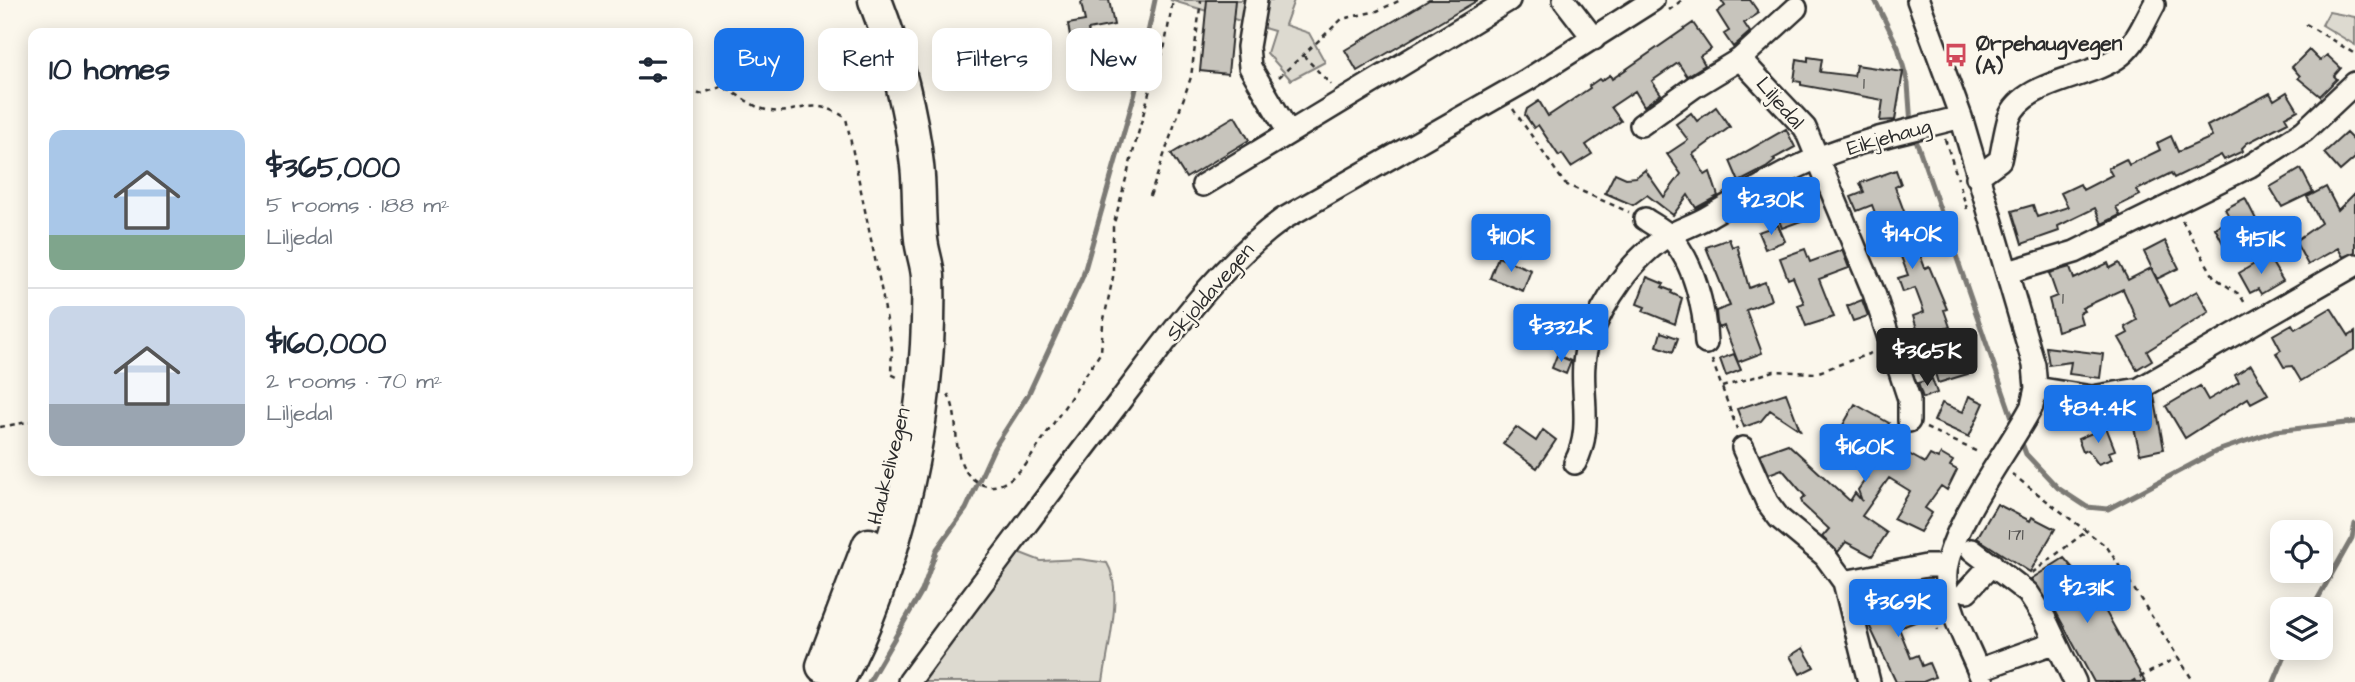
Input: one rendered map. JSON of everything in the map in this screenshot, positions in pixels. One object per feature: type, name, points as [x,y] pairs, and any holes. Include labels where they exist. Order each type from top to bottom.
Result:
[{"type":"highway","name":"Haukelivegen","points":[[837,682],[870,612],[888,553],[909,468],[922,387],[925,347],[928,273],[921,241],[917,164],[897,69],[876,0]]},
{"type":"highway","name":"Haukelivegen","points":[[817,682],[847,610],[892,464],[913,344],[916,274],[921,241]]},
{"type":"street","points":[[1256,0],[1248,47],[1250,67],[1289,133]]},
{"type":"street","points":[[1203,185],[1509,0]]},
{"type":"street","points":[[1564,0],[1594,39]]},
{"type":"street","name":"Skjoldavegen","points":[[909,682],[965,602],[1206,290],[1253,240],[1283,219],[1594,39],[1653,0]]},
{"type":"street","points":[[1918,0],[1951,120],[1977,177],[2029,340],[2036,388],[2032,406],[1962,525],[1945,566],[1951,604],[1980,676],[2056,642]]},
{"type":"street","points":[[1977,177],[2000,160],[2009,118],[2019,103],[2039,90],[2116,58],[2133,43],[2154,5]]},
{"type":"street","points":[[1740,59],[1796,8]]},
{"type":"street","name":"Liljedal","points":[[1641,125],[1693,87],[1740,59],[1805,128],[1892,345],[1909,399],[1909,421]]},
{"type":"street","points":[[2008,272],[2075,252],[2250,166],[2304,131],[2355,83]]},
{"type":"street","name":"Eikjehaug","points":[[1575,463],[1584,448],[1587,429],[1582,370],[1589,340],[1604,309],[1627,274],[1649,249],[1818,158],[1867,141],[1951,120]]},
{"type":"street","points":[[1645,219],[1669,236],[1690,274],[1705,310],[1706,343]]},
{"type":"street","points":[[2036,388],[2092,397],[2139,389],[2355,265]]},
{"type":"street","points":[[1743,448],[1767,502],[1779,518],[1825,556],[1844,582],[1864,680]]},
{"type":"street","points":[[1972,551],[2019,583],[2037,606],[2075,682]]},
{"type":"street","points":[[1967,591],[1992,564]]},
{"type":"street","points":[[1844,582],[1926,566],[1945,566]]},
{"type":"path","points":[[945,390],[952,405],[963,468],[981,484],[995,487],[1025,466],[1101,352],[1102,324],[1114,266],[1112,227],[1145,103],[1164,50],[1173,0]]},
{"type":"path","points":[[1150,196],[1191,77],[1201,0]]},
{"type":"path","points":[[1381,0],[1383,8]]},
{"type":"path","points":[[1284,72],[1342,19],[1401,0]]},
{"type":"path","points":[[2306,24],[2355,54]]},
{"type":"path","points":[[1303,55],[1345,100]]},
{"type":"path","points":[[693,93],[700,94],[721,88],[767,111],[788,110],[807,104],[837,112],[845,118],[881,288],[891,348],[891,374],[899,378]]},
{"type":"path","points":[[1511,106],[1565,184],[1645,219]]},
{"type":"path","points":[[1951,120],[1967,210]]},
{"type":"path","points":[[2188,197],[2192,205],[2178,212],[2214,277],[2240,295],[2256,323]]},
{"type":"path","points":[[1706,343],[1743,448]]},
{"type":"path","points":[[1723,387],[1774,371],[1816,373],[1892,345]]},
{"type":"path","points":[[1909,421],[1984,455]]},
{"type":"path","points":[[0,427],[28,422]]},
{"type":"path","points":[[2004,468],[2107,547],[2194,682]]},
{"type":"path","points":[[2019,583],[2088,530]]},
{"type":"path","points":[[1931,604],[1942,640]]},
{"type":"path","points":[[2131,682],[2176,657]]},
{"type":"shaded area","points":[[1170,0],[1294,0],[1285,25],[1309,33],[1325,62],[1291,80],[1267,53],[1274,31]]},
{"type":"shaded area","points":[[2329,12],[2355,17],[2355,45],[2322,25]]},
{"type":"shaded area","points":[[1010,549],[1041,561],[1079,559],[1107,563],[1112,575],[1114,604],[1103,682],[914,682]]},
{"type":"building","points":[[1084,0],[1109,0],[1114,25],[1069,28],[1068,24],[1085,21],[1081,3]]},
{"type":"building","points":[[1207,0],[1235,0],[1228,74],[1200,71]]},
{"type":"building","points":[[1429,0],[1478,0],[1357,71],[1345,50]]},
{"type":"building","points":[[1721,0],[1750,0],[1759,13],[1744,23],[1750,32],[1733,47],[1724,34],[1729,31],[1717,12],[1725,6]]},
{"type":"building","points":[[1693,23],[1711,49],[1700,56],[1705,65],[1687,76],[1678,63],[1652,81],[1661,94],[1644,106],[1635,91],[1611,107],[1621,121],[1586,145],[1592,154],[1571,167],[1562,154],[1559,156],[1538,125],[1534,128],[1525,115],[1527,109],[1539,101],[1548,116],[1599,79],[1601,81],[1610,75],[1612,79]]},
{"type":"building","points":[[2309,50],[2320,61],[2327,55],[2341,68],[2334,76],[2337,79],[2320,96],[2298,78],[2300,76],[2292,67]]},
{"type":"building","points":[[1808,57],[1822,59],[1820,72],[1854,76],[1856,65],[1903,72],[1895,120],[1880,121],[1883,100],[1801,85],[1801,82],[1794,81],[1797,59],[1808,61]]},
{"type":"building","points":[[2287,92],[2298,110],[2285,117],[2288,122],[2247,143],[2242,148],[2243,151],[2224,160],[2221,155],[2174,178],[2171,173],[2137,190],[2140,195],[2116,207],[2120,215],[2102,224],[2095,208],[2058,226],[2059,231],[2022,244],[2012,211],[2033,205],[2037,217],[2068,207],[2061,193],[2080,184],[2083,190],[2112,175],[2108,168],[2126,159],[2129,165],[2160,150],[2157,143],[2171,136],[2178,152],[2212,137],[2207,126],[2270,93],[2274,100]]},
{"type":"building","points":[[1716,107],[1730,127],[1693,154],[1705,175],[1710,172],[1718,196],[1696,208],[1688,195],[1673,215],[1647,195],[1633,205],[1605,193],[1615,173],[1626,178],[1636,177],[1645,170],[1664,197],[1681,174],[1667,154],[1688,140],[1676,124],[1691,113],[1697,121]]},
{"type":"building","points":[[1235,116],[1249,140],[1186,178],[1171,154]]},
{"type":"building","points":[[1786,129],[1795,147],[1773,159],[1775,161],[1766,168],[1739,182],[1730,161]]},
{"type":"building","points":[[2346,133],[2355,142],[2355,158],[2340,171],[2324,153]]},
{"type":"building","points":[[2301,169],[2313,192],[2282,207],[2270,187]]},
{"type":"building","points":[[1896,170],[1901,184],[1895,187],[1925,268],[1929,266],[1947,309],[1944,310],[1950,327],[1941,330],[1951,363],[1969,358],[1974,372],[1938,383],[1924,336],[1920,338],[1913,316],[1924,312],[1915,288],[1903,292],[1898,278],[1908,275],[1895,241],[1882,246],[1876,231],[1881,229],[1872,205],[1857,211],[1851,197],[1864,192],[1860,183]]},
{"type":"building","points":[[2326,187],[2338,210],[2355,193],[2355,252],[2343,257],[2338,248],[2308,265],[2295,241],[2321,223],[2307,197]]},
{"type":"building","points":[[1802,197],[1812,217],[1782,228],[1774,207]]},
{"type":"building","points":[[2245,198],[2260,227],[2225,247],[2215,228],[2231,220],[2225,209]]},
{"type":"building","points":[[1778,225],[1785,241],[1765,249],[1758,232]]},
{"type":"building","points":[[1729,239],[1732,247],[1737,245],[1749,288],[1765,282],[1771,300],[1746,310],[1762,353],[1738,362],[1724,326],[1719,328],[1717,322],[1716,311],[1730,306],[1706,247]]},
{"type":"building","points":[[2165,241],[2179,268],[2157,279],[2144,252]]},
{"type":"building","points":[[1805,249],[1810,262],[1842,250],[1849,268],[1819,279],[1834,317],[1806,326],[1798,305],[1804,303],[1793,277],[1788,279],[1780,258]]},
{"type":"building","points":[[2268,256],[2283,281],[2261,294],[2258,289],[2250,293],[2239,273]]},
{"type":"building","points":[[1498,257],[1531,270],[1523,291],[1490,278]]},
{"type":"building","points":[[2108,263],[2110,268],[2119,263],[2128,280],[2151,268],[2170,306],[2197,291],[2209,312],[2147,351],[2152,360],[2137,369],[2119,338],[2128,333],[2125,327],[2137,320],[2123,289],[2082,308],[2084,311],[2079,313],[2082,323],[2057,331],[2049,299],[2057,296],[2049,273],[2070,267],[2074,279]]},
{"type":"building","points":[[1647,277],[1664,284],[1662,287],[1682,298],[1675,324],[1643,311],[1645,307],[1637,304]]},
{"type":"building","points":[[1862,300],[1868,316],[1853,321],[1847,306]]},
{"type":"building","points":[[2331,308],[2349,336],[2355,332],[2355,349],[2301,381],[2292,366],[2284,367],[2276,353],[2281,350],[2273,335],[2292,324],[2295,329]]},
{"type":"building","points":[[1661,332],[1678,338],[1673,352],[1657,346]]},
{"type":"building","points":[[2046,347],[2103,354],[2100,378],[2069,374],[2071,362],[2049,365]]},
{"type":"building","points":[[1734,354],[1741,370],[1726,376],[1720,359]]},
{"type":"building","points":[[1557,355],[1571,361],[1566,374],[1552,368]]},
{"type":"building","points":[[2251,365],[2268,394],[2251,403],[2248,398],[2185,438],[2166,406],[2200,386],[2208,400],[2239,382],[2235,375]]},
{"type":"building","points":[[1932,379],[1937,393],[1923,398],[1918,383]]},
{"type":"building","points":[[1786,393],[1800,430],[1770,410],[1761,421],[1744,427],[1737,409]]},
{"type":"building","points":[[1969,396],[1984,403],[1969,437],[1934,421],[1942,403],[1963,412]]},
{"type":"building","points":[[2154,396],[2164,449],[2140,454],[2133,423],[2148,420],[2138,402]]},
{"type":"building","points":[[1855,404],[1889,423],[1880,438],[1925,463],[1930,455],[1938,459],[1941,454],[1953,461],[1950,466],[1957,470],[1947,490],[1941,486],[1925,508],[1932,513],[1920,532],[1893,519],[1910,491],[1889,478],[1862,516],[1887,533],[1872,556],[1846,542],[1838,552],[1822,537],[1829,529],[1803,505],[1801,500],[1805,496],[1782,469],[1769,474],[1760,454],[1788,444],[1850,501],[1855,493],[1862,501],[1858,490],[1867,477],[1850,465],[1867,442],[1843,425]]},
{"type":"building","points":[[2077,408],[2101,409],[2105,423],[2075,420]]},
{"type":"building","points":[[1516,427],[1536,441],[1543,430],[1556,440],[1537,468],[1503,444]]},
{"type":"building","points":[[2106,427],[2115,450],[2109,452],[2112,459],[2098,464],[2088,450],[2083,452],[2078,439]]},
{"type":"building","points":[[1997,504],[2030,521],[2032,517],[2055,529],[2030,572],[1977,538]]},
{"type":"building","points":[[2064,558],[2097,596],[2145,682],[2094,682],[2056,612],[2031,579]]},
{"type":"building","points":[[1898,588],[1907,610],[1913,608],[1918,621],[1899,628],[1911,658],[1918,655],[1922,666],[1929,663],[1935,677],[1923,682],[1896,682],[1869,625],[1883,619],[1875,598]]},
{"type":"building","points":[[1803,648],[1814,667],[1800,674],[1790,656]]},
{"type":"waterway","points":[[869,682],[922,591],[937,549],[966,509],[994,448],[1028,395],[1083,276],[1135,93],[1155,0]]},
{"type":"waterway","points":[[1875,0],[1898,47],[1908,84],[1911,125]]},
{"type":"waterway","points":[[1914,134],[2015,426]]},
{"type":"waterway","points":[[2020,438],[2026,454],[2058,488],[2087,507],[2108,509],[2217,451],[2275,431],[2355,422]]},
{"type":"waterway","points":[[2319,597],[2352,538],[2355,524]]},
{"type":"waterway","points":[[2274,682],[2283,660]]},
{"type":"place","name":"Ørpehaugvegen (A)","points":[[1956,55]]}]
